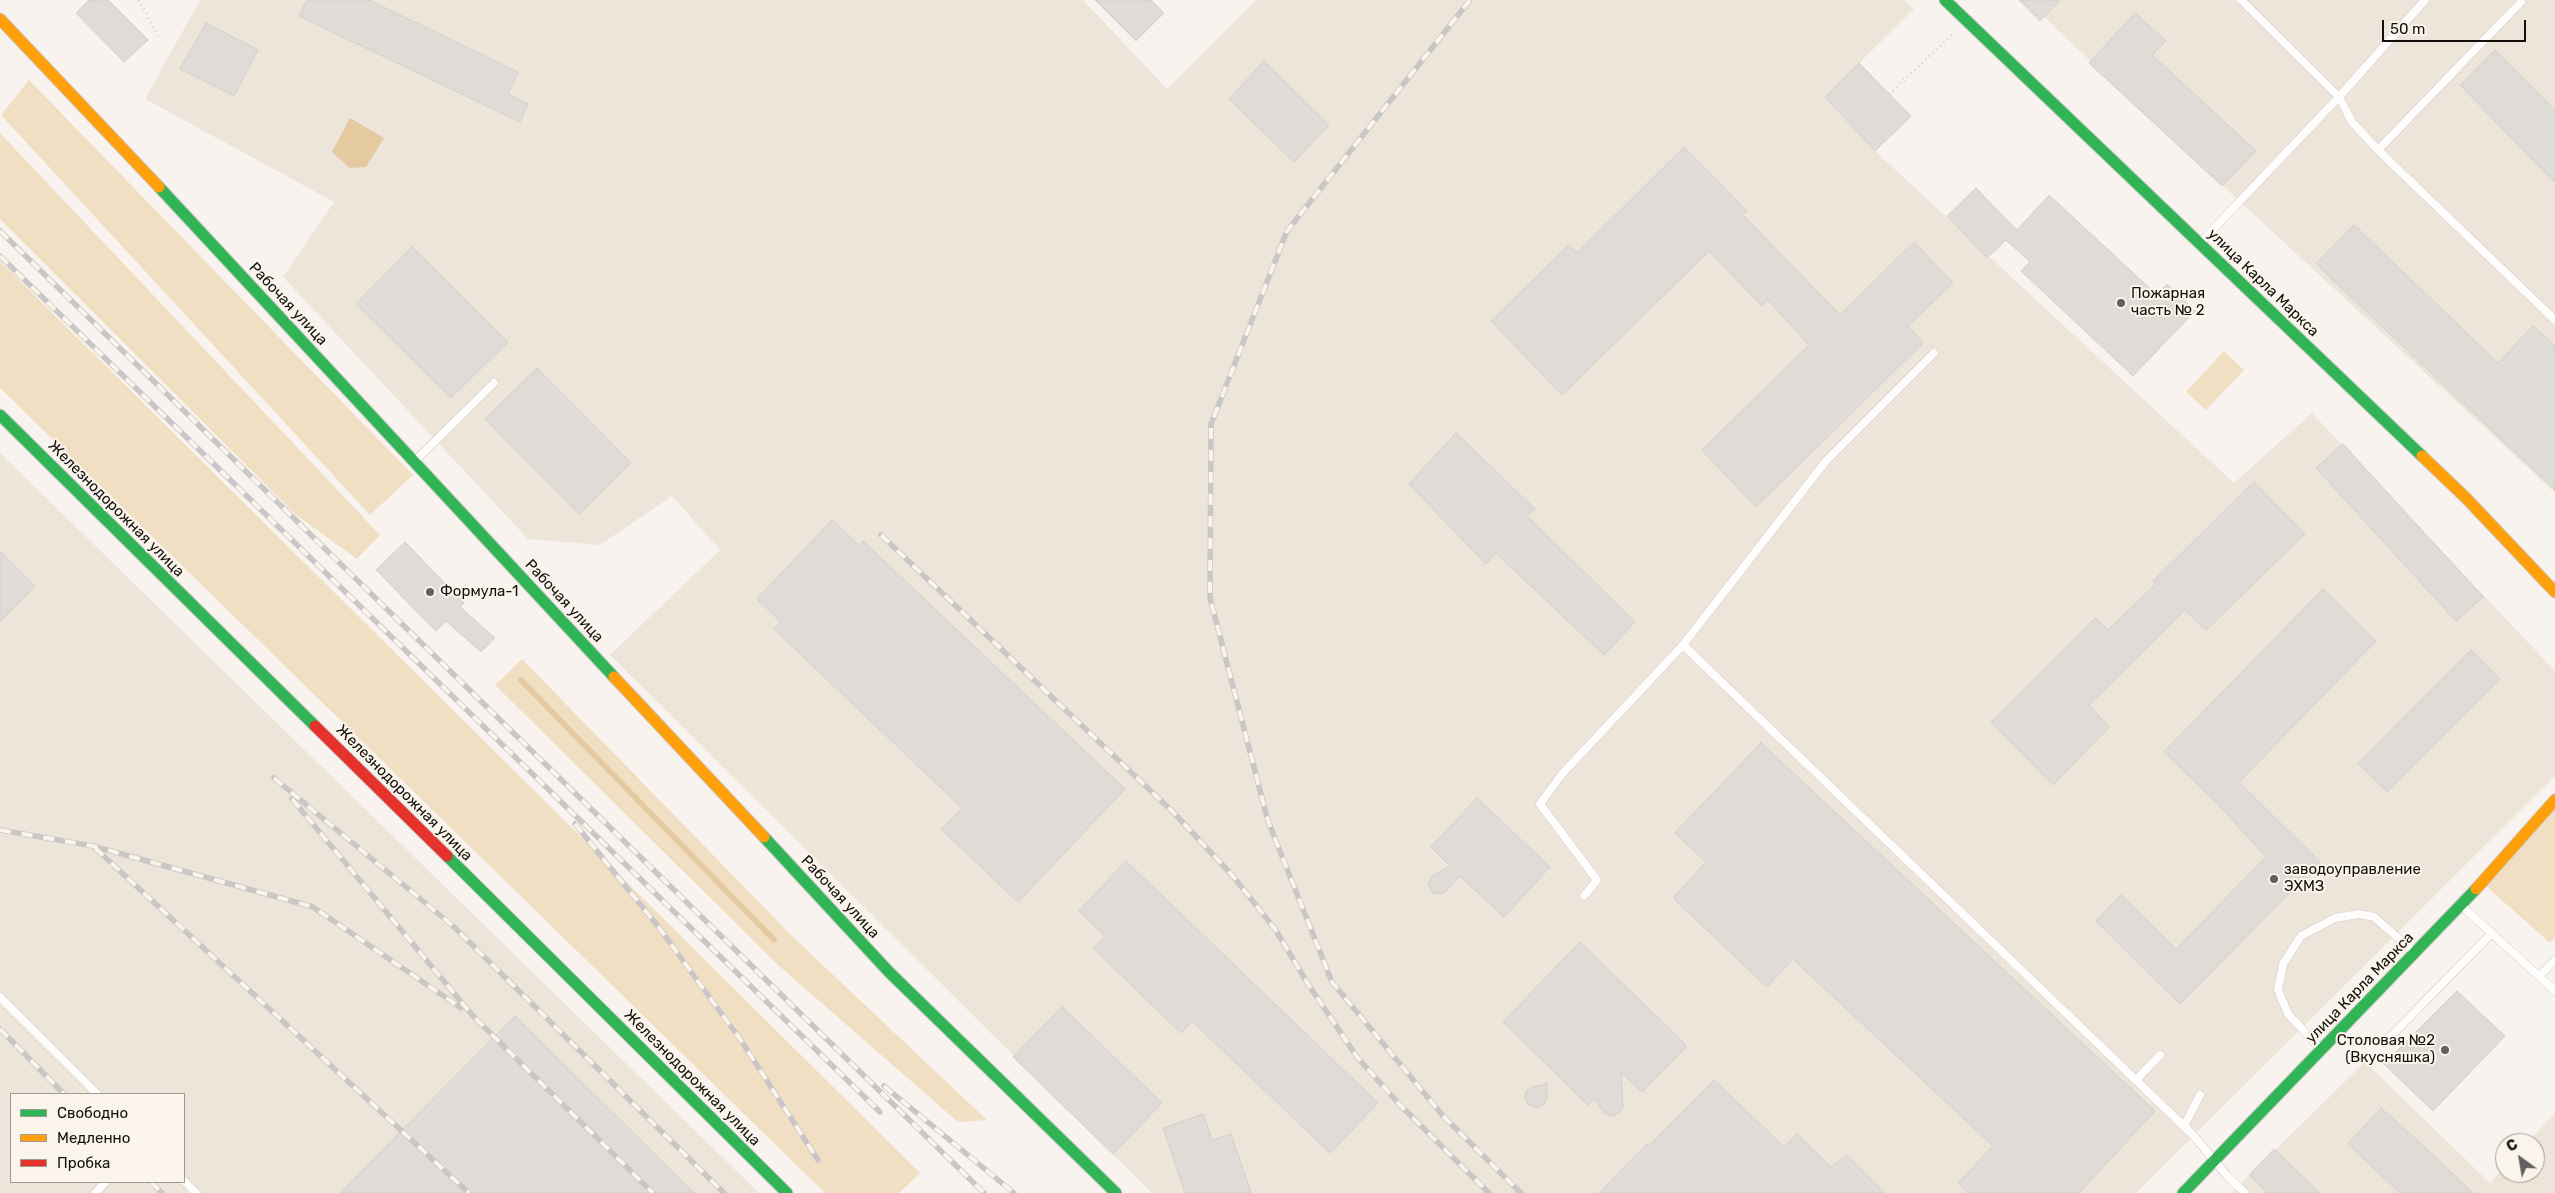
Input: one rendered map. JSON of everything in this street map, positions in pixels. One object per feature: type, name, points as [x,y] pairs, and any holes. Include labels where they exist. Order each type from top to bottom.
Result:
[{"type":"street","name":"улица Карла Маркса","points":[[1945,0],[2466,498],[2555,592]]},
{"type":"street","name":"Рабочая улица","points":[[0,19],[889,972],[1116,1193]]},
{"type":"street","name":"Железнодорожная улица","points":[[0,415],[787,1193]]},
{"type":"street","name":"улица Карла Маркса","points":[[2182,1193],[2461,906],[2555,800]]},
{"type":"lane","points":[[2241,0],[2339,97],[2352,122],[2378,150],[2555,320]]},
{"type":"lane","points":[[2199,244],[2339,97],[2425,0]]},
{"type":"lane","points":[[2378,150],[2521,2]]},
{"type":"lane","points":[[1584,896],[1597,880],[1540,804],[1562,774],[1683,645],[1826,461],[1934,353]]},
{"type":"lane","points":[[414,461],[494,383]]},
{"type":"lane","points":[[1683,645],[2184,1126],[2245,1193]]},
{"type":"lane","points":[[2461,906],[2555,991]]},
{"type":"lane","points":[[2321,1049],[2288,1014],[2278,990],[2283,964],[2301,936],[2335,918],[2359,914],[2374,917],[2414,953]]},
{"type":"lane","points":[[2384,1043],[2492,933]]},
{"type":"lane","points":[[2539,976],[2555,960]]},
{"type":"lane","points":[[0,997],[96,1093]]},
{"type":"lane","points":[[2136,1080],[2160,1055]]},
{"type":"lane","points":[[2184,1126],[2200,1095]]},
{"type":"lane","points":[[185,1182],[196,1193]]},
{"type":"lane","points":[[95,1193],[105,1183]]},
{"type":"path","points":[[139,0],[158,36]]},
{"type":"path","points":[[1889,94],[1954,33]]},
{"type":"shaded area","points":[[200,0],[1083,0],[1167,89],[1256,0],[1904,0],[1914,9],[1825,97],[1875,151],[2234,483],[2312,413],[2555,671],[2555,776],[2136,1193],[1152,1193],[610,655],[720,550],[672,496],[600,545],[528,539],[283,277],[334,202],[145,99]]},
{"type":"shaded area","points":[[2026,0],[2555,0],[2555,493],[2222,185]]},
{"type":"shaded area","points":[[29,80],[413,475],[370,515],[1,115]]},
{"type":"shaded area","points":[[350,118],[384,138],[366,167],[350,168],[332,152]]},
{"type":"shaded area","points":[[0,133],[380,535],[357,559],[296,515],[0,219]]},
{"type":"shaded area","points":[[0,261],[920,1173],[899,1193],[825,1193],[0,388]]},
{"type":"shaded area","points":[[2224,351],[2244,370],[2206,410],[2186,392]]},
{"type":"shaded area","points":[[0,453],[759,1193],[0,1193]]},
{"type":"shaded area","points":[[522,659],[793,937],[987,1120],[958,1122],[778,965],[495,685]]},
{"type":"shaded area","points":[[2555,808],[2555,937],[2550,943],[2486,886]]},
{"type":"shaded area","points":[[2365,1062],[2490,1183],[2495,1178],[2495,1183],[2545,1183],[2545,1133],[2536,1133],[2555,1113],[2555,1193],[2231,1193]]},
{"type":"building","points":[[89,0],[108,0],[148,40],[124,62],[76,13]]},
{"type":"building","points":[[307,0],[369,0],[518,72],[508,94],[528,104],[520,122],[299,16]]},
{"type":"building","points":[[1095,0],[1151,0],[1164,13],[1136,41]]},
{"type":"building","points":[[2019,0],[2060,0],[2040,21]]},
{"type":"building","points":[[2135,13],[2166,41],[2152,55],[2256,151],[2222,186],[2089,63]]},
{"type":"building","points":[[206,23],[258,50],[234,96],[180,69]]},
{"type":"building","points":[[2495,50],[2555,110],[2555,183],[2460,85]]},
{"type":"building","points":[[1264,61],[1329,125],[1294,162],[1229,99]]},
{"type":"building","points":[[1859,63],[1911,116],[1875,151],[1825,97]]},
{"type":"building","points":[[1684,147],[1747,211],[1743,215],[1840,315],[1914,242],[1953,283],[1908,326],[1923,343],[1756,507],[1702,450],[1809,345],[1768,300],[1761,305],[1709,251],[1562,395],[1491,321],[1569,245],[1577,253]]},
{"type":"building","name":"Пожарная часть № 2","points":[[1976,188],[2017,230],[2049,195],[2157,295],[2167,284],[2195,311],[2133,376],[2021,271],[2030,262],[2006,240],[1987,258],[1947,216]]},
{"type":"building","points":[[2354,225],[2498,363],[2533,326],[2555,346],[2555,490],[2316,264]]},
{"type":"building","points":[[412,247],[508,342],[451,398],[356,304]]},
{"type":"building","points":[[537,368],[631,463],[579,514],[485,419]]},
{"type":"building","points":[[1456,433],[1535,509],[1527,516],[1635,622],[1604,655],[1496,553],[1486,564],[1409,484]]},
{"type":"building","points":[[2343,444],[2483,597],[2456,621],[2316,468]]},
{"type":"building","points":[[2254,482],[2305,534],[2206,630],[2185,610],[2089,705],[2109,727],[2053,785],[1991,722],[2095,618],[2108,630],[2156,584],[2153,581]]},
{"type":"building","points":[[832,520],[859,545],[863,541],[1125,789],[1018,902],[941,829],[962,808],[774,629],[781,622],[757,599]]},
{"type":"building","points":[[405,542],[464,603],[460,607],[495,638],[481,652],[446,621],[436,631],[376,570]]},
{"type":"building","points":[[0,551],[35,586],[0,622]]},
{"type":"building","points":[[2323,589],[2376,641],[2239,782],[2320,862],[2180,1004],[2096,921],[2121,895],[2176,949],[2266,857],[2218,804],[2164,752]]},
{"type":"building","points":[[2471,650],[2500,679],[2387,792],[2358,763]]},
{"type":"building","points":[[1761,743],[2155,1111],[2079,1193],[1968,1193],[1958,1183],[1993,1146],[1793,959],[1767,987],[1673,898],[1706,862],[1675,833]]},
{"type":"building","points":[[1477,798],[1550,867],[1504,917],[1460,876],[1443,894],[1433,893],[1428,885],[1432,876],[1450,866],[1431,847]]},
{"type":"building","points":[[1126,861],[1378,1103],[1330,1153],[1192,1021],[1181,1033],[1093,948],[1105,936],[1079,911]]},
{"type":"building","points":[[1580,942],[1687,1046],[1642,1092],[1621,1072],[1623,1107],[1619,1113],[1613,1116],[1604,1113],[1595,1098],[1588,1105],[1503,1022]]},
{"type":"building","name":"Столовая №2 (Вкусняшка)","points":[[2457,991],[2505,1036],[2433,1111],[2384,1064]]},
{"type":"building","points":[[1062,1007],[1162,1103],[1113,1154],[1013,1057]]},
{"type":"building","points":[[515,1016],[694,1193],[340,1193]]},
{"type":"building","points":[[1714,1080],[1784,1147],[1797,1134],[1831,1167],[1847,1155],[1885,1193],[1599,1193],[1647,1144],[1649,1146]]},
{"type":"building","points":[[1547,1084],[1547,1099],[1543,1105],[1537,1108],[1528,1104],[1525,1098],[1526,1091],[1532,1087]]},
{"type":"building","points":[[2381,1108],[2473,1193],[2400,1193],[2348,1144]]},
{"type":"building","points":[[1203,1114],[1212,1140],[1231,1134],[1251,1193],[1185,1193],[1163,1128]]},
{"type":"building","points":[[2274,1149],[2320,1193],[2267,1193],[2249,1175]]},
{"type":"waterway","points":[[521,680],[774,940]]},
{"type":"railway","points":[[1470,0],[1287,231],[1211,424],[1210,598],[1268,821],[1332,982],[1444,1117],[1521,1193]]},
{"type":"railway","points":[[0,231],[984,1193]]},
{"type":"railway","points":[[0,256],[880,1112]]},
{"type":"railway","points":[[881,535],[1172,811],[1232,875],[1275,929],[1308,984],[1357,1057],[1400,1105],[1489,1193]]},
{"type":"railway","points":[[274,778],[452,925],[724,1193]]},
{"type":"railway","points":[[292,799],[473,1016],[653,1193]]},
{"type":"railway","points":[[575,824],[657,925],[740,1039],[818,1160]]},
{"type":"railway","points":[[0,830],[93,846],[313,907],[461,1008]]},
{"type":"railway","points":[[95,848],[469,1193]]},
{"type":"railway","points":[[0,1029],[63,1093]]},
{"type":"railway","points":[[884,1086],[1014,1193]]},
{"type":"railway","points":[[152,1183],[162,1193]]},
{"type":"traffic: fast","points":[[1945,0],[2422,456]]},
{"type":"traffic: fast","points":[[159,187],[614,677]]},
{"type":"traffic: fast","points":[[0,415],[315,726]]},
{"type":"traffic: fast","points":[[764,837],[889,972],[1116,1193]]},
{"type":"traffic: fast","points":[[447,856],[787,1193]]},
{"type":"traffic: fast","points":[[2183,1193],[2476,889]]},
{"type":"traffic: slow","points":[[0,19],[159,187]]},
{"type":"traffic: slow","points":[[2422,456],[2466,498],[2555,592]]},
{"type":"traffic: slow","points":[[614,677],[764,837]]},
{"type":"traffic: slow","points":[[2476,889],[2555,800]]},
{"type":"traffic: jam","points":[[315,726],[447,856]]},
{"type":"place","name":"Пожарная часть № 2","points":[[2121,303]]},
{"type":"place","name":"Формула-1","points":[[430,592]]},
{"type":"place","name":"заводоуправление ЭХМЗ","points":[[2274,879]]},
{"type":"place","name":"Столовая №2 (Вкусняшка)","points":[[2445,1050]]}]
